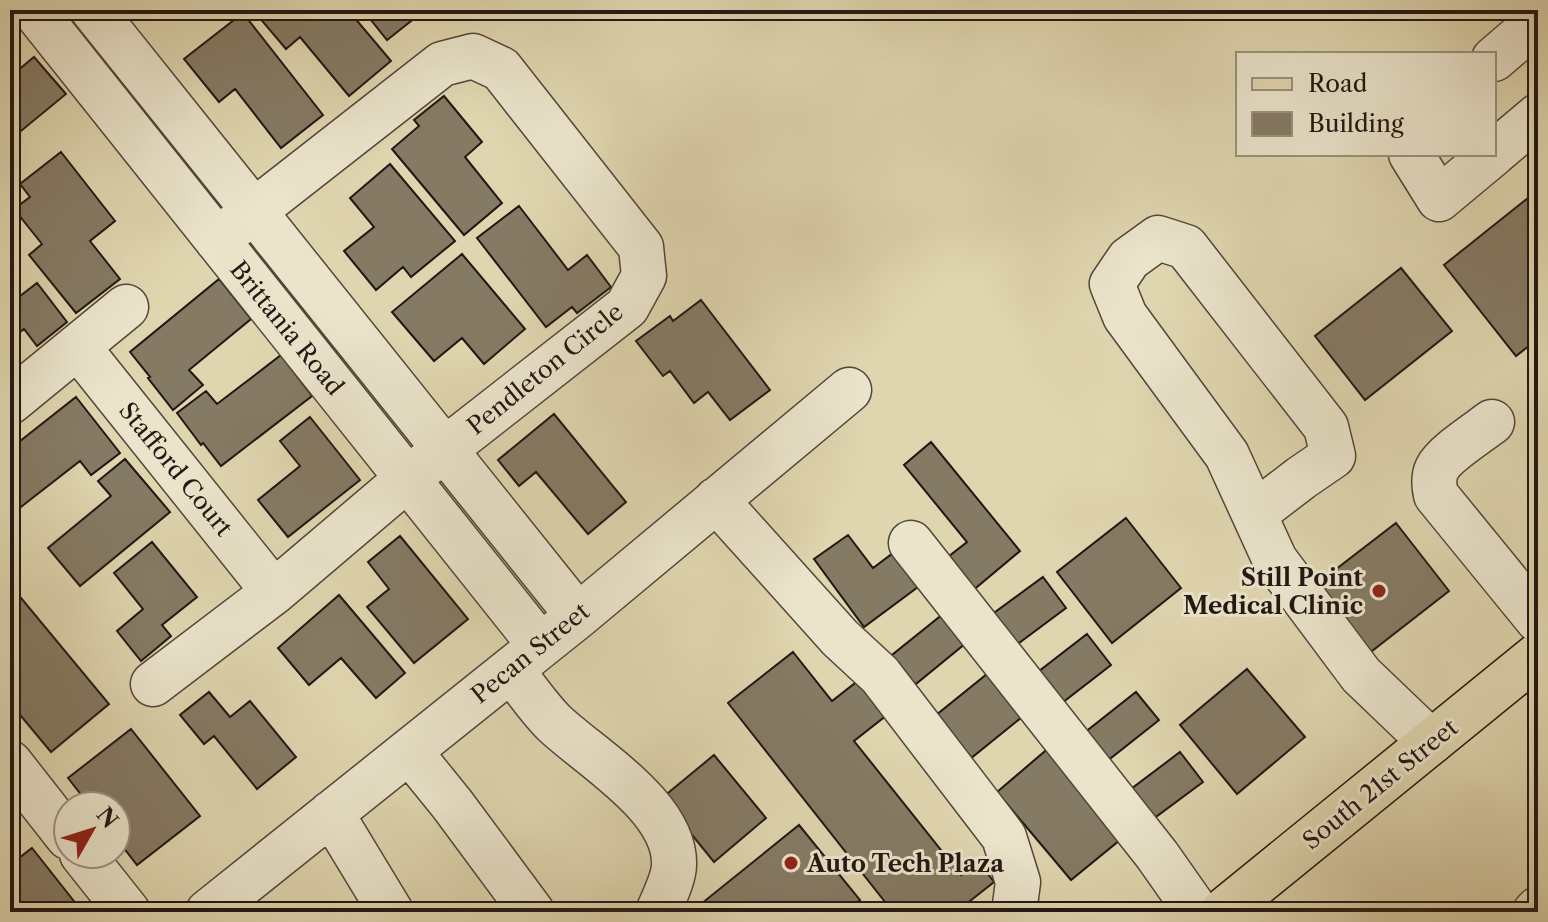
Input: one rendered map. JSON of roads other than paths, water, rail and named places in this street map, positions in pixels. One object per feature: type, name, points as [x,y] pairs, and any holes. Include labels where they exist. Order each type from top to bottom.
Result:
[{"type":"main road","name":"South 21st Street","points":[[1222,912],[1538,655]]},
{"type":"street","name":"Brittania Road","points":[[34,10],[407,479],[526,657],[552,721],[616,773],[643,799],[659,822],[671,846],[674,867],[658,912]]},
{"type":"street","name":"Brittania Road","points":[[93,10],[578,616]]},
{"type":"street","points":[[1496,57],[1529,29],[1538,40]]},
{"type":"street","name":"Pendleton Circle","points":[[153,684],[274,592],[407,479],[627,307],[644,276],[641,247],[501,69],[473,56],[442,64],[217,240]]},
{"type":"street","points":[[1496,151],[1538,116]]},
{"type":"street","points":[[1412,156],[1439,199],[1489,156]]},
{"type":"street","points":[[1254,514],[1333,456],[1326,427],[1186,247],[1158,238],[1129,259],[1112,284],[1125,316],[1227,455],[1275,560],[1361,675],[1431,742]]},
{"type":"street","points":[[10,402],[126,307]]},
{"type":"street","name":"Stafford Court","points":[[78,347],[274,592]]},
{"type":"street","name":"Pecan Street","points":[[208,912],[578,616],[849,390]]},
{"type":"street","points":[[1492,422],[1441,462],[1435,472],[1436,495],[1538,620]]},
{"type":"street","points":[[716,500],[840,638],[880,675],[1004,837],[1018,882],[1014,912]]},
{"type":"street","points":[[911,543],[1157,855],[1197,912]]},
{"type":"street","points":[[409,751],[532,912]]},
{"type":"street","points":[[10,763],[23,807],[52,826]]},
{"type":"street","points":[[331,813],[391,912]]},
{"type":"street","points":[[95,870],[128,912]]},
{"type":"place","name":"Still Point Medical Clinic","points":[[1379,591]]},
{"type":"place","name":"Auto Tech Plaza","points":[[791,863]]}]
